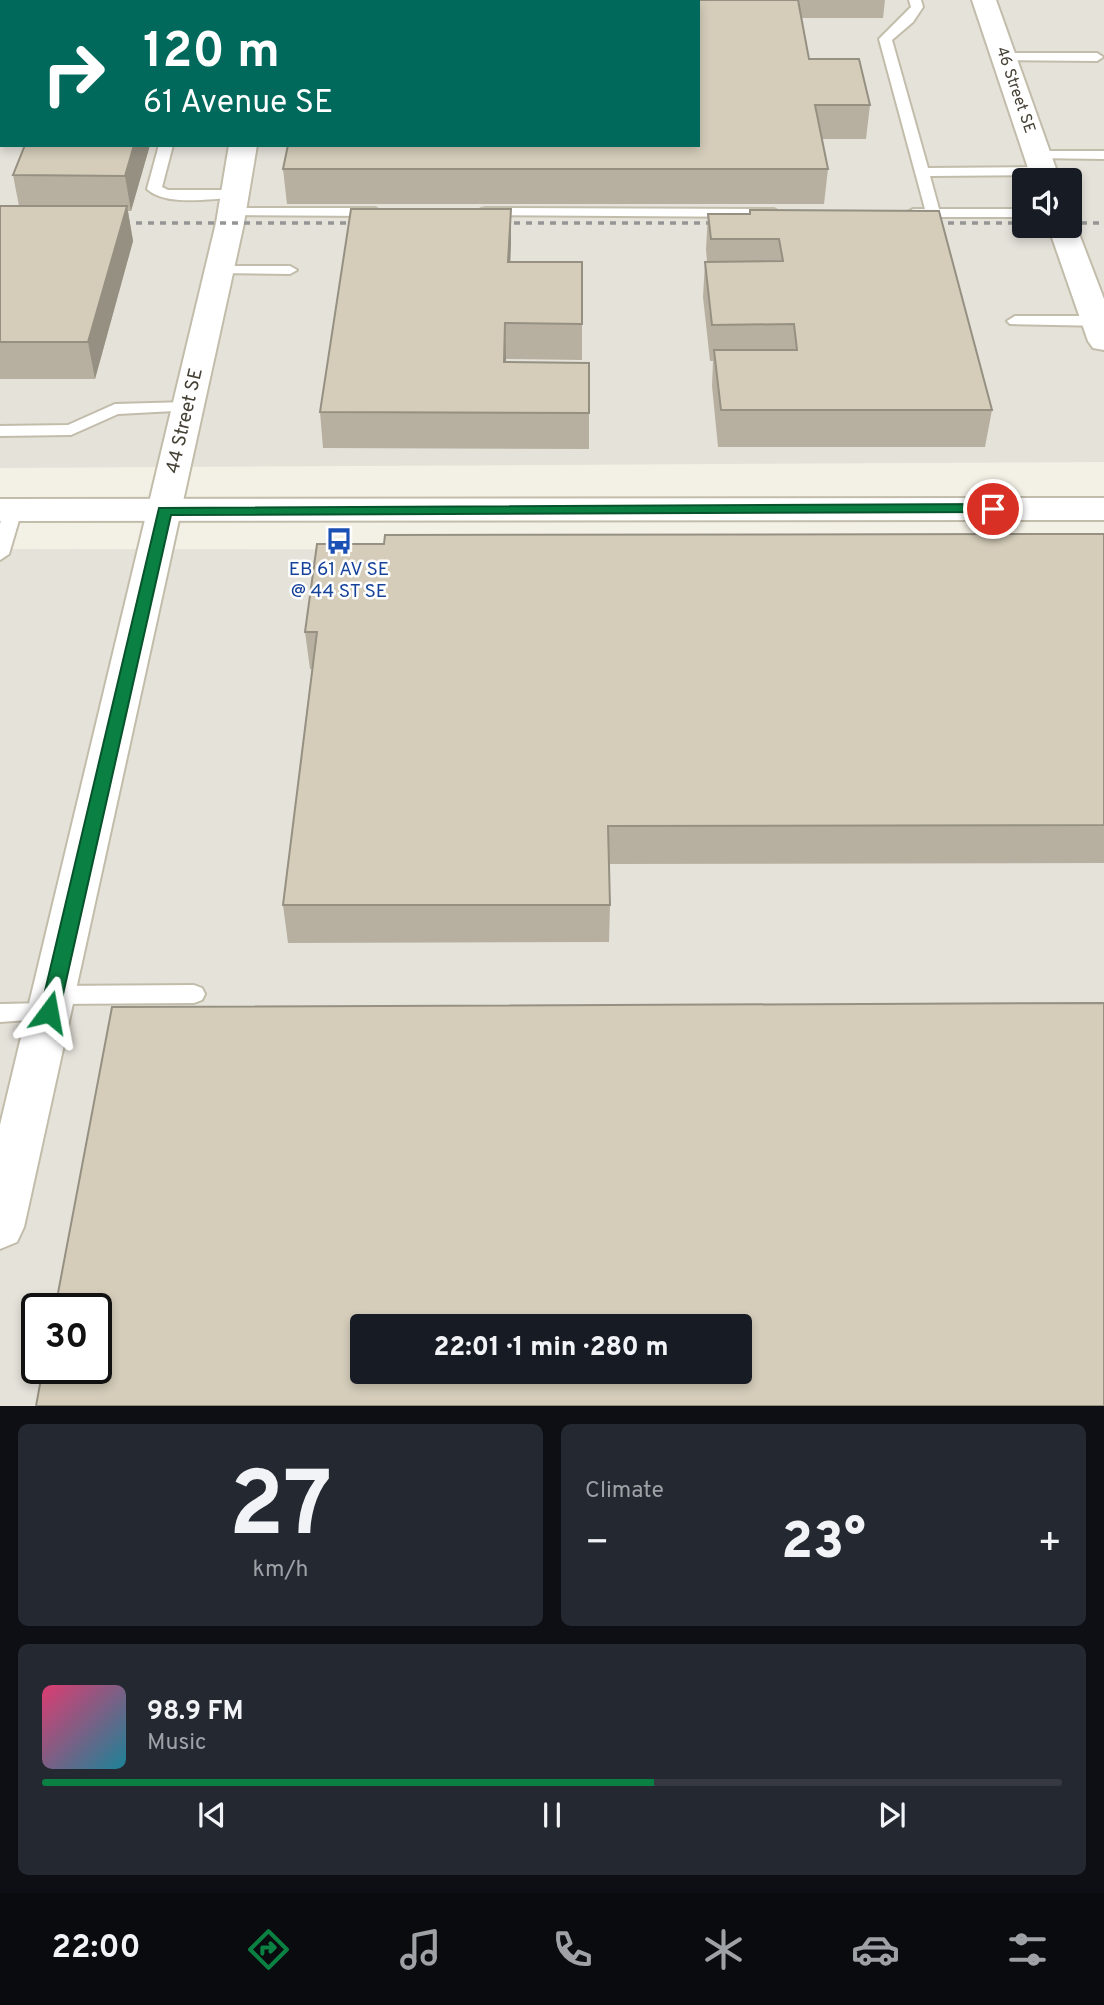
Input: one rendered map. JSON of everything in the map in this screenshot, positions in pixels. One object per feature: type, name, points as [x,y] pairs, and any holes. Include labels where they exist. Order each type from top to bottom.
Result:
[{"type":"street","name":"46 Street SE","points":[[984,0],[1042,168]]},
{"type":"street","name":"44 Street SE","points":[[0,1227],[220,270],[243,147]]},
{"type":"street","points":[[1067,238],[1102,328]]},
{"type":"street","points":[[6,510],[1104,509]]},
{"type":"lane","points":[[915,0],[917,7],[909,19],[885,39],[933,213]]},
{"type":"lane","points":[[1004,57],[1097,57]]},
{"type":"lane","points":[[165,147],[154,189],[166,194],[234,203],[397,212]]},
{"type":"lane","points":[[1046,168],[1104,155]]},
{"type":"lane","points":[[922,172],[1012,170]]},
{"type":"lane","points":[[465,212],[795,213]]},
{"type":"lane","points":[[892,213],[1012,213]]},
{"type":"lane","points":[[220,270],[289,270]]},
{"type":"lane","points":[[1015,321],[1102,328]]},
{"type":"lane","points":[[0,430],[71,430],[116,409],[188,407]]},
{"type":"lane","points":[[0,554],[6,510]]},
{"type":"lane","points":[[0,1013],[51,1003],[194,993]]},
{"type":"shaded area","points":[[700,0],[1104,0],[1104,462],[0,468],[0,147],[700,147]]},
{"type":"shaded area","points":[[0,549],[1104,550],[1104,1406],[0,1406]]},
{"type":"building","points":[[700,0],[798,0],[809,59],[859,59],[870,105],[815,105],[828,169],[283,169],[288,147],[700,147]]},
{"type":"building","points":[[24,147],[133,147],[125,176],[13,175]]},
{"type":"building","points":[[0,206],[127,206],[88,342],[0,342]]},
{"type":"building","points":[[351,209],[511,209],[508,262],[582,262],[582,324],[505,323],[504,362],[589,363],[589,413],[320,412]]},
{"type":"building","points":[[750,210],[939,211],[992,410],[721,410],[714,350],[797,350],[794,324],[712,325],[705,262],[783,261],[779,239],[711,239],[708,214],[750,214]]},
{"type":"building","points":[[1104,534],[1104,825],[608,826],[610,905],[283,905],[317,632],[305,632],[317,544],[384,544],[385,535]]},
{"type":"building","points":[[1104,1003],[1104,1406],[36,1406],[40,1384],[112,1384],[112,1293],[58,1293],[112,1007]]},
{"type":"railway","points":[[112,223],[367,223]]},
{"type":"railway","points":[[490,223],[728,223]]},
{"type":"railway","points":[[924,223],[1012,223]]},
{"type":"railway","points":[[1082,223],[1104,223]]},
{"type":"place","name":"EB 61 AV SE @ 44 ST SE","points":[[339,541]]},
{"type":"route","points":[[49,1012],[164,511],[993,509]]}]
